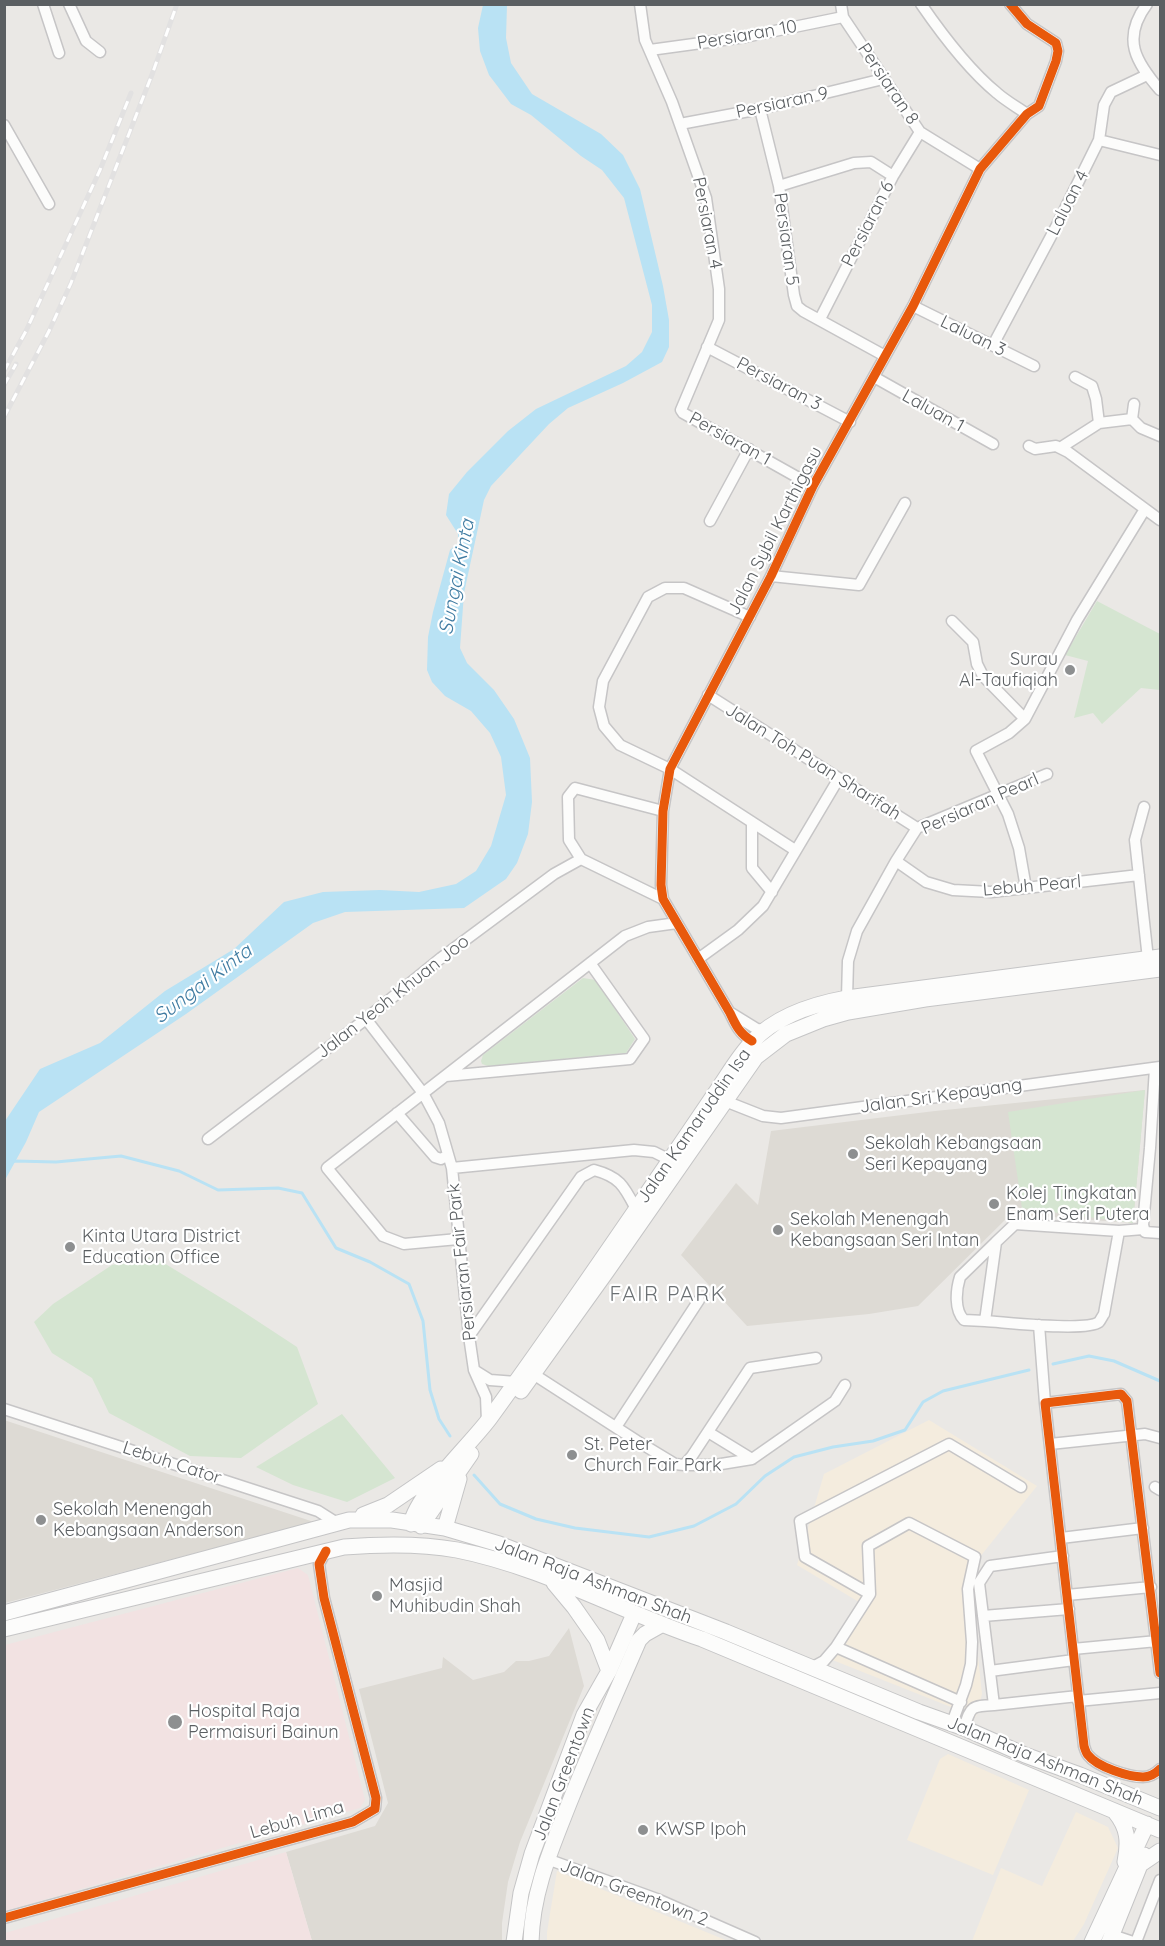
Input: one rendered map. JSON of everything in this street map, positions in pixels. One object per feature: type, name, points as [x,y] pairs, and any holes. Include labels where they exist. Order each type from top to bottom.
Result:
[{"type":"main road","name":"Jalan Kamaruddin Isa","points":[[415,1526],[416,1512],[426,1495],[460,1462],[529,1371],[719,1098],[752,1041],[766,1030],[788,1016],[821,1003],[846,998],[1154,958]]},
{"type":"main road","name":"Jalan Kamaruddin Isa","points":[[460,1462],[516,1382],[529,1371],[670,1160],[719,1098],[756,1057],[786,1034],[848,1012],[925,999],[1161,969]]},
{"type":"main road","points":[[823,1019],[846,998]]},
{"type":"main road","points":[[752,1041],[762,1042],[778,1032],[786,1034]]},
{"type":"main road","points":[[343,1522],[388,1505],[460,1462]]},
{"type":"main road","points":[[445,1528],[460,1462]]},
{"type":"main road","name":"Jalan Raja Ashman Shah","points":[[4,1613],[343,1522],[378,1519],[415,1526],[445,1528],[498,1544],[726,1632],[1161,1808]]},
{"type":"main road","points":[[344,1547],[356,1541],[415,1526],[427,1538],[445,1540],[504,1558],[531,1571]]},
{"type":"main road","name":"Jalan Raja Ashman Shah","points":[[4,1629],[344,1547],[382,1544],[456,1550],[531,1571],[661,1625],[702,1639],[1114,1811],[1156,1825]]},
{"type":"main road","points":[[551,1580],[574,1607],[597,1640],[609,1671]]},
{"type":"main road","points":[[634,1614],[650,1613],[700,1631],[726,1632]]},
{"type":"main road","name":"Jalan Greentown","points":[[514,1941],[521,1893],[536,1844],[584,1715],[609,1671],[634,1614]]},
{"type":"main road","name":"Jalan Greentown","points":[[531,1941],[532,1920],[541,1875],[585,1763],[639,1640],[661,1625]]},
{"type":"main road","points":[[919,1712],[927,1722],[924,1731]]},
{"type":"main road","points":[[1026,1755],[1090,1789],[1140,1810],[1156,1825]]},
{"type":"main road","points":[[1114,1811],[1128,1836],[1119,1888]]},
{"type":"main road","points":[[1111,1938],[1156,1825]]},
{"type":"main road","points":[[1092,1941],[1119,1888],[1156,1825]]},
{"type":"main road","points":[[1141,1864],[1161,1851]]},
{"type":"street","points":[[43,4],[59,53]]},
{"type":"street","points":[[69,4],[86,40],[100,52]]},
{"type":"street","name":"Persiaran 4","points":[[640,4],[645,40],[680,124],[706,198],[719,289],[720,320],[681,408]]},
{"type":"street","name":"Persiaran 8","points":[[841,4],[843,17],[920,132],[980,170]]},
{"type":"street","points":[[921,4],[977,75],[996,93],[1027,114]]},
{"type":"street","name":"Jalan Sybil Karthigasu","points":[[663,899],[663,811],[670,769],[771,576],[813,486],[913,306],[980,170],[1027,114],[1039,106],[1056,61],[1058,51],[1056,43],[1028,24],[1010,4]]},
{"type":"street","points":[[1147,4],[1135,27],[1135,55],[1147,75],[1161,90]]},
{"type":"street","name":"Persiaran 10","points":[[650,50],[745,37],[843,17]]},
{"type":"street","name":"Laluan 4","points":[[993,345],[1099,140],[1104,105],[1112,92],[1147,75]]},
{"type":"street","name":"Persiaran 9","points":[[680,124],[760,109],[883,79]]},
{"type":"street","name":"Persiaran 5","points":[[760,109],[779,186],[797,306],[885,356]]},
{"type":"street","points":[[4,124],[48,204]]},
{"type":"street","name":"Persiaran 6","points":[[820,319],[893,176],[920,132]]},
{"type":"street","points":[[1099,140],[1161,155]]},
{"type":"street","points":[[779,186],[854,163],[871,162],[893,176]]},
{"type":"street","name":"Laluan 3","points":[[913,306],[1034,366]]},
{"type":"street","name":"Persiaran 3","points":[[707,347],[850,422]]},
{"type":"street","name":"Laluan 1","points":[[873,377],[993,444]]},
{"type":"street","points":[[1076,377],[1092,386],[1099,423]]},
{"type":"street","points":[[1132,419],[1134,404]]},
{"type":"street","name":"Persiaran 1","points":[[681,408],[683,413],[813,486]]},
{"type":"street","points":[[1060,448],[1099,423],[1132,419]]},
{"type":"street","points":[[1132,419],[1141,428],[1161,436]]},
{"type":"street","points":[[1029,446],[1035,449],[1056,446],[1068,452],[1161,520]]},
{"type":"street","points":[[710,521],[749,449]]},
{"type":"street","points":[[771,576],[859,585],[905,503]]},
{"type":"street","points":[[1026,888],[1019,848],[1008,814],[976,751],[1009,733],[1025,719],[1077,620],[1145,508]]},
{"type":"street","points":[[750,617],[684,588],[664,588],[648,597],[603,681],[599,707],[604,726],[620,745],[670,769],[795,850]]},
{"type":"street","points":[[952,621],[974,642],[977,664],[983,676],[1025,719]]},
{"type":"street","name":"Jalan Toh Puan Sharifah","points":[[708,695],[917,828]]},
{"type":"street","name":"Persiaran Pearl","points":[[846,998],[848,961],[857,931],[917,828],[1047,774]]},
{"type":"street","points":[[698,959],[738,930],[763,906],[839,778]]},
{"type":"street","points":[[663,811],[575,788],[568,797],[569,840],[581,859],[663,899],[742,1035],[752,1041]]},
{"type":"street","points":[[1144,807],[1135,840],[1154,958]]},
{"type":"street","points":[[752,822],[752,868],[771,892]]},
{"type":"street","name":"Jalan Yeoh Khuan Joo","points":[[208,1139],[441,958],[554,874],[581,859]]},
{"type":"street","name":"Lebuh Pearl","points":[[896,861],[926,882],[953,890],[991,892],[1139,875]]},
{"type":"street","points":[[458,1239],[404,1244],[383,1236],[327,1168],[625,936],[648,927],[677,922]]},
{"type":"street","points":[[445,1076],[630,1059],[644,1039],[590,963]]},
{"type":"street","points":[[730,1013],[757,1029],[766,1030]]},
{"type":"street","name":"Persiaran Fair Park","points":[[366,1018],[423,1093],[439,1123],[452,1168],[469,1336],[474,1370],[486,1397],[487,1421]]},
{"type":"street","points":[[1143,1229],[1158,1067]]},
{"type":"street","name":"Jalan Sri Kepayang","points":[[719,1098],[762,1116],[781,1118],[1158,1067]]},
{"type":"street","name":"Persiaran Fair Park","points":[[397,1113],[435,1157],[441,1159],[448,1155]]},
{"type":"street","points":[[452,1168],[634,1150],[654,1152],[670,1160]]},
{"type":"street","points":[[469,1336],[580,1177],[594,1170],[611,1174],[624,1185],[636,1209]]},
{"type":"street","points":[[1119,1231],[1104,1314],[1099,1322],[1090,1325],[1039,1325],[964,1320],[960,1316],[957,1308],[960,1277],[1015,1224],[1119,1231],[1143,1229],[1145,1232],[1161,1233]]},
{"type":"street","points":[[985,1321],[996,1242]]},
{"type":"street","points":[[616,1426],[699,1300]]},
{"type":"street","points":[[1039,1325],[1045,1403],[1084,1746],[1088,1755],[1104,1767],[1144,1778],[1161,1769]]},
{"type":"street","points":[[684,1465],[750,1368],[816,1358]]},
{"type":"street","points":[[474,1370],[490,1380],[516,1382]]},
{"type":"street","points":[[529,1371],[637,1441],[675,1464],[684,1465],[715,1465],[752,1459],[835,1401],[845,1385]]},
{"type":"street","points":[[1045,1403],[1121,1394],[1127,1401],[1143,1528],[1154,1580],[1161,1673]]},
{"type":"street","name":"Lebuh Cator","points":[[4,1409],[318,1511],[343,1522]]},
{"type":"street","points":[[708,1432],[752,1459]]},
{"type":"street","points":[[1050,1444],[1145,1434],[1161,1438]]},
{"type":"street","points":[[870,1594],[805,1557],[800,1521],[948,1444],[1021,1487]]},
{"type":"street","points":[[813,1667],[824,1661],[836,1647],[870,1594],[868,1546],[909,1523],[975,1557],[968,1589],[972,1642],[971,1664],[961,1702],[958,1725]]},
{"type":"street","points":[[1061,1538],[1143,1528]]},
{"type":"street","name":"Lebuh Lima","points":[[4,1918],[354,1822],[375,1809],[376,1798],[322,1587],[319,1564],[326,1551]]},
{"type":"street","points":[[994,1705],[980,1583],[990,1566],[1063,1556]]},
{"type":"street","points":[[1067,1595],[1154,1580]]},
{"type":"street","points":[[983,1616],[1069,1609]]},
{"type":"street","points":[[990,1671],[1157,1641]]},
{"type":"street","points":[[836,1647],[961,1702]]},
{"type":"street","points":[[958,1725],[974,1706],[1161,1693]]},
{"type":"street","points":[[1080,1774],[1088,1755]]},
{"type":"street","points":[[529,1866],[547,1859],[536,1844]]},
{"type":"street","name":"Jalan Greentown 2","points":[[547,1859],[657,1899],[755,1941]]},
{"type":"street","points":[[1111,1938],[1134,1941],[1161,1880]]},
{"type":"shaded area","points":[[1145,1090],[1133,1223],[1011,1214],[918,1306],[869,1314],[747,1326],[681,1255],[736,1183],[758,1205],[771,1131],[935,1111]]},
{"type":"shaded area","points":[[4,1420],[95,1450],[314,1522],[5,1603]]},
{"type":"shaded area","points":[[929,1420],[1037,1486],[979,1558],[971,1590],[982,1694],[976,1717],[825,1657],[859,1602],[797,1565],[824,1474]]},
{"type":"shaded area","name":"Hospital Raja Permaisuri Bainun","points":[[298,1568],[308,1575],[365,1800],[360,1808],[5,1911],[5,1645]]},
{"type":"shaded area","points":[[569,1628],[584,1686],[520,1842],[508,1882],[502,1923],[502,1941],[312,1941],[286,1852],[375,1826],[388,1803],[359,1689],[442,1668],[443,1657],[473,1680],[504,1672],[516,1661],[529,1661],[549,1656]]},
{"type":"shaded area","points":[[948,1754],[1029,1790],[993,1875],[907,1840],[940,1759]]},
{"type":"shaded area","points":[[1076,1812],[1108,1827],[1118,1848],[1084,1924],[1073,1941],[972,1941],[1001,1868],[1042,1886]]},
{"type":"shaded area","points":[[286,1852],[312,1941],[5,1941],[5,1933]]},
{"type":"shaded area","points":[[557,1871],[728,1941],[547,1941]]},
{"type":"green space","points":[[1097,601],[1160,634],[1160,690],[1141,688],[1102,724],[1093,713],[1074,718],[1088,661],[1065,655]]},
{"type":"green space","points":[[583,978],[596,980],[635,1039],[626,1053],[488,1066],[482,1064],[483,1055]]},
{"type":"green space","points":[[1145,1090],[1133,1223],[1022,1208],[1008,1112]]},
{"type":"green space","points":[[154,1257],[297,1347],[318,1404],[241,1458],[190,1456],[109,1413],[92,1378],[52,1353],[34,1322],[53,1304],[112,1265]]},
{"type":"green space","points":[[342,1414],[395,1478],[347,1502],[293,1485],[256,1467]]},
{"type":"water","name":"Sungai Kinta","points":[[483,5],[507,5],[506,38],[511,63],[532,94],[601,134],[623,155],[640,189],[669,320],[669,347],[662,362],[568,408],[549,424],[491,486],[484,500],[464,593],[460,648],[467,663],[494,690],[514,719],[530,758],[532,802],[528,834],[517,863],[506,879],[464,908],[345,912],[313,923],[186,1014],[39,1112],[5,1180],[5,1121],[40,1069],[100,1043],[165,991],[234,949],[284,902],[323,892],[380,890],[419,892],[456,884],[476,871],[491,846],[506,795],[501,757],[490,733],[471,711],[445,696],[432,682],[427,670],[428,637],[433,612],[450,550],[458,543],[458,534],[446,515],[449,494],[467,472],[508,431],[536,409],[626,366],[642,352],[652,332],[652,305],[624,198],[602,170],[531,115],[511,104],[489,75],[480,51],[478,28]]},
{"type":"waterway","points":[[4,1164],[15,1161],[56,1162],[121,1156],[179,1171],[218,1190],[278,1188],[302,1193],[336,1248],[370,1262],[409,1284],[423,1321],[430,1390],[439,1419],[450,1436]]},
{"type":"waterway","points":[[1053,1364],[1089,1356],[1114,1361],[1160,1381]]},
{"type":"waterway","points":[[474,1475],[500,1504],[536,1519],[575,1528],[649,1537],[694,1526],[736,1504],[765,1476],[794,1457],[833,1447],[873,1441],[905,1430],[923,1402],[943,1391],[1029,1370]]},
{"type":"railway","points":[[4,417],[71,283],[177,4]]},
{"type":"railway","points":[[4,371],[26,331],[100,170],[131,93]]},
{"type":"railway","points":[[4,385],[16,364]]},
{"type":"cycle path","points":[[752,1041],[744,1036],[736,1026],[663,899],[661,885],[663,811],[670,769],[771,576],[813,486],[913,306],[980,169],[1027,114],[1039,106],[1056,61],[1058,51],[1056,43],[1027,24],[1010,4]]},
{"type":"cycle path","points":[[1160,1673],[1127,1401],[1121,1394],[1045,1403],[1084,1746],[1087,1753],[1098,1764],[1122,1773],[1146,1777],[1160,1769]]},
{"type":"cycle path","points":[[4,1918],[353,1822],[375,1809],[376,1798],[324,1598],[319,1564],[326,1551]]},
{"type":"place","name":"Surau Al-Taufiqiah","points":[[1070,670]]},
{"type":"place","name":"Sekolah Kebangsaan Seri Kepayang","points":[[853,1154]]},
{"type":"place","name":"Kolej Tingkatan Enam Seri Putera","points":[[994,1204]]},
{"type":"place","name":"Sekolah Menengah Kebangsaan Seri Intan","points":[[778,1230]]},
{"type":"place","name":"Kinta Utara District Education Office","points":[[70,1247]]},
{"type":"place","name":"St. Peter Church Fair Park","points":[[572,1455]]},
{"type":"place","name":"Sekolah Menengah Kebangsaan Anderson","points":[[41,1520]]},
{"type":"place","name":"Masjid Muhibudin Shah","points":[[377,1596]]},
{"type":"place","name":"Hospital Raja Permaisuri Bainun","points":[[175,1722]]},
{"type":"place","name":"KWSP Ipoh","points":[[643,1830]]},
{"type":"district","name":"FAIR PARK","points":[[668,1295]]}]
